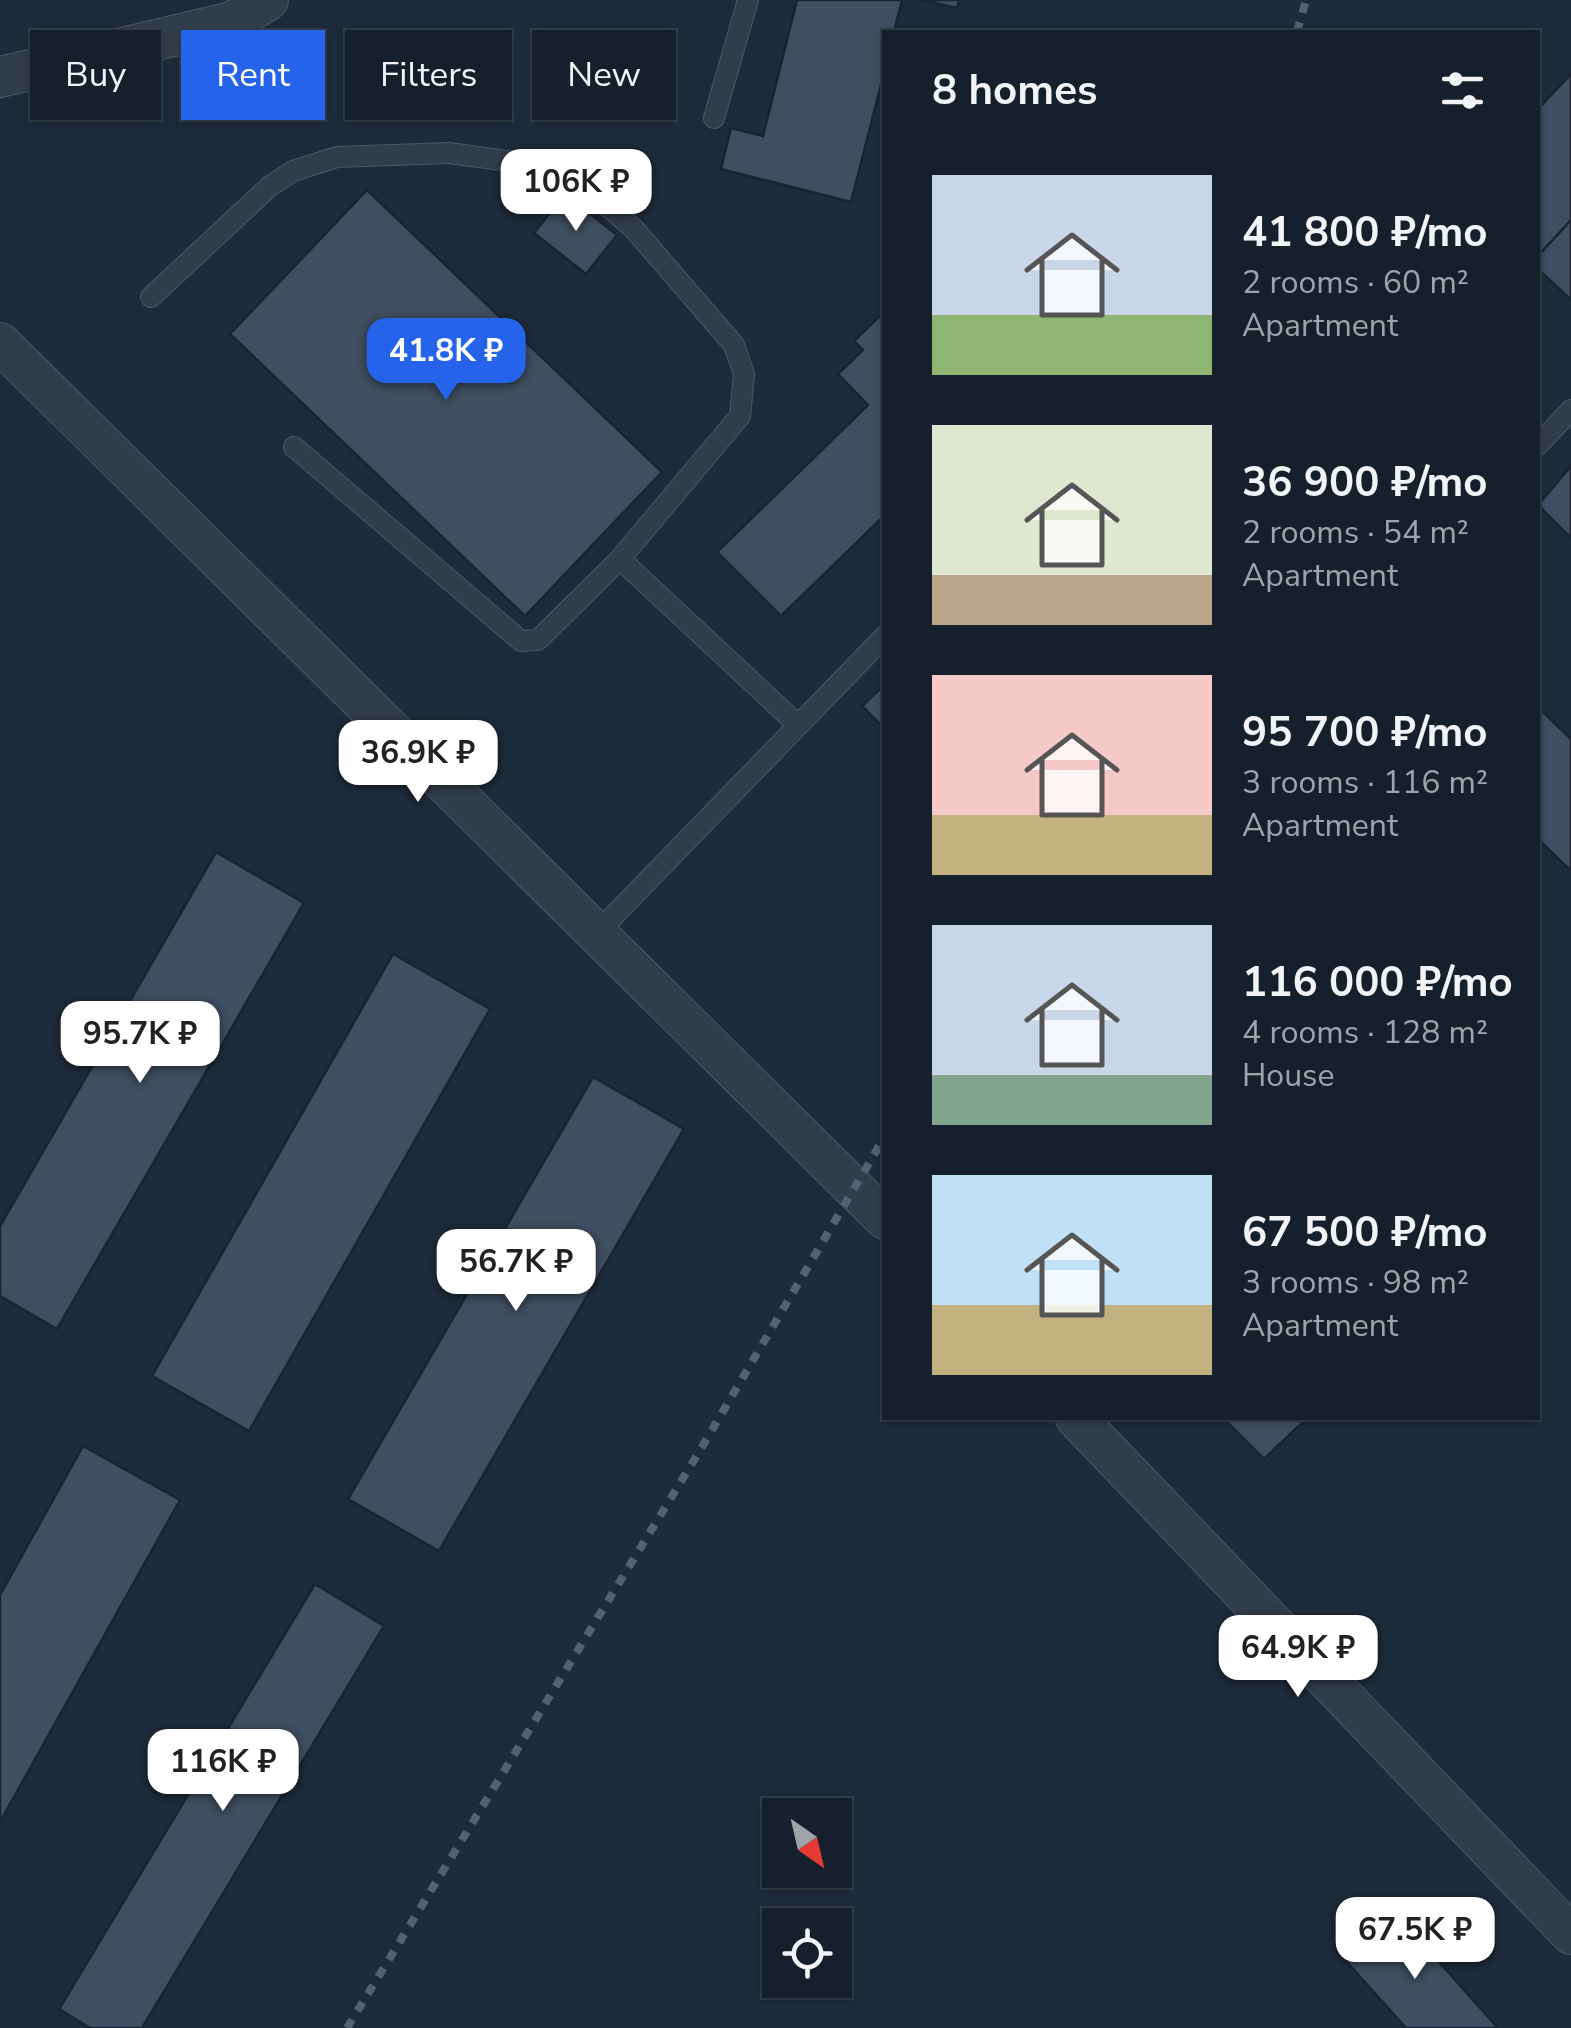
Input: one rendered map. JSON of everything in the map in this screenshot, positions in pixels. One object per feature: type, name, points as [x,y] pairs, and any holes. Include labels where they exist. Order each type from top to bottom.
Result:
[{"type":"street","points":[[0,77],[232,22],[268,0]]},
{"type":"street","points":[[0,343],[882,1214]]},
{"type":"street","points":[[1078,1420],[1571,1934]]},
{"type":"lane","points":[[714,118],[748,0]]},
{"type":"lane","points":[[151,297],[270,186],[317,161],[449,153],[538,165],[569,179],[634,230],[734,345],[744,374],[740,416],[620,558],[538,640],[521,640],[294,447]]},
{"type":"lane","points":[[1540,443],[1571,410]]},
{"type":"lane","points":[[620,558],[798,726]]},
{"type":"lane","points":[[597,933],[882,639]]},
{"type":"building","points":[[797,0],[902,0],[894,30],[882,30],[882,81],[851,202],[721,169],[731,128],[763,136]]},
{"type":"building","points":[[922,0],[959,0],[957,8]]},
{"type":"building","points":[[1571,74],[1571,220],[1540,254],[1540,107]]},
{"type":"building","points":[[367,190],[662,472],[525,616],[230,334]]},
{"type":"building","points":[[565,194],[617,235],[586,274],[534,233]]},
{"type":"building","points":[[1571,220],[1571,300],[1540,271],[1540,254]]},
{"type":"building","points":[[882,314],[882,518],[781,616],[717,552],[868,405],[838,374],[863,350],[854,341]]},
{"type":"building","points":[[1571,466],[1571,538],[1540,503]]},
{"type":"building","points":[[882,687],[882,726],[862,706]]},
{"type":"building","points":[[1540,709],[1571,739],[1571,871],[1540,841]]},
{"type":"building","points":[[216,852],[304,903],[57,1329],[0,1296],[0,1226]]},
{"type":"building","points":[[393,954],[490,1009],[249,1431],[152,1376]]},
{"type":"building","points":[[593,1077],[684,1129],[439,1551],[348,1499]]},
{"type":"building","points":[[1225,1420],[1305,1420],[1264,1459]]},
{"type":"building","points":[[83,1446],[180,1500],[0,1822],[0,1595]]},
{"type":"building","points":[[315,1584],[384,1626],[142,2028],[90,2028],[59,2009]]},
{"type":"building","points":[[1397,1915],[1498,2028],[1406,2028],[1346,1961]]},
{"type":"railway","points":[[1298,30],[1306,0]]},
{"type":"railway","points":[[347,2028],[699,1452],[882,1141]]}]
